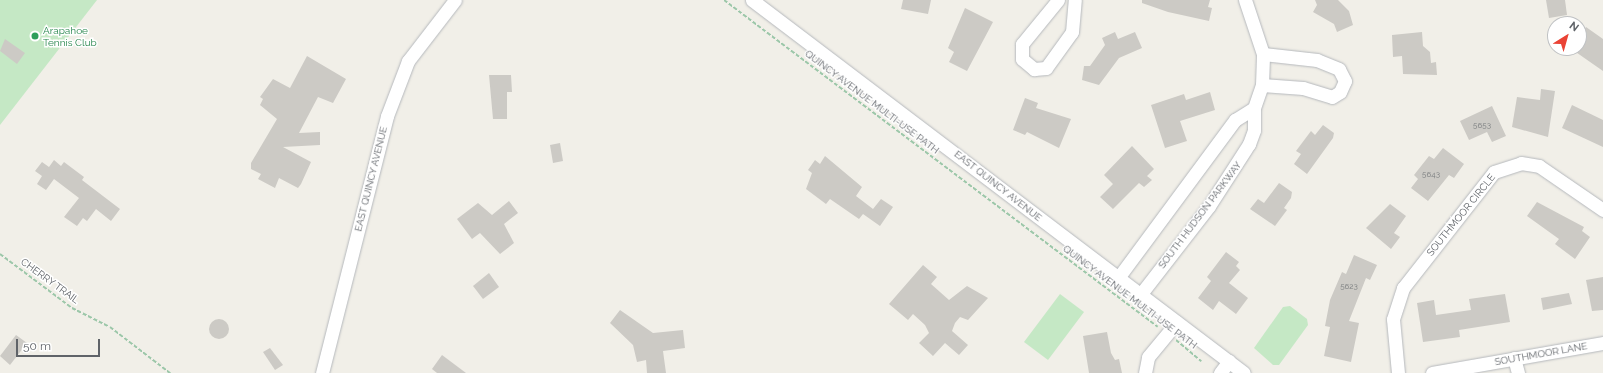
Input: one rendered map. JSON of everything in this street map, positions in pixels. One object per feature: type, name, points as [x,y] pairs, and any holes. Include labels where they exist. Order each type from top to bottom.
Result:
[{"type":"street","name":"EAST QUINCY AVENUE","points":[[322,373],[387,116],[408,62],[455,0]]},
{"type":"street","name":"EAST QUINCY AVENUE","points":[[752,0],[1244,373]]},
{"type":"street","points":[[1058,0],[1022,44],[1022,59],[1034,69],[1046,68],[1069,36],[1075,0]]},
{"type":"street","name":"SOUTH HUDSON PARKWAY","points":[[1140,295],[1243,158],[1254,130],[1254,108],[1262,85],[1264,54],[1246,0]]},
{"type":"street","points":[[1262,85],[1303,88],[1332,97],[1340,92],[1345,81],[1339,69],[1317,60],[1264,54]]},
{"type":"street","points":[[1118,278],[1235,120],[1254,108]]},
{"type":"street","name":"SOUTHMOOR CIRCLE","points":[[1398,373],[1393,319],[1403,288],[1494,172],[1521,163],[1539,166],[1603,210]]},
{"type":"street","points":[[1145,373],[1148,357],[1168,335],[1177,322]]},
{"type":"street","name":"SOUTHMOOR LANE","points":[[1432,373],[1603,343]]},
{"type":"street","points":[[1514,358],[1518,373]]},
{"type":"street","points":[[1220,373],[1228,361]]},
{"type":"path","name":"QUINCY AVENUE MULTI-USE PATH","points":[[724,0],[1202,361]]},
{"type":"path","name":"CHERRY TRAIL","points":[[0,254],[72,308],[110,327],[170,373]]},
{"type":"green space","name":"Arapahoe Tennis Club","points":[[0,0],[97,0],[0,125]]},
{"type":"green space","points":[[1060,294],[1084,312],[1048,360],[1024,342]]},
{"type":"green space","points":[[1290,306],[1307,319],[1308,325],[1279,365],[1273,365],[1254,348],[1283,307]]},
{"type":"building","points":[[903,0],[931,0],[928,14],[901,9]]},
{"type":"building","points":[[1142,0],[1210,0],[1208,7],[1212,8],[1209,21],[1168,12],[1142,3]]},
{"type":"building","points":[[1315,0],[1338,0],[1349,11],[1353,25],[1337,32],[1334,24],[1313,12],[1317,5]]},
{"type":"building","points":[[1546,0],[1565,0],[1567,15],[1549,16]]},
{"type":"building","points":[[965,8],[993,22],[967,71],[949,62],[954,52],[948,48]]},
{"type":"building","points":[[1587,28],[1603,39],[1603,71],[1581,56],[1587,56]]},
{"type":"building","points":[[1115,32],[1118,39],[1135,32],[1142,48],[1119,58],[1099,85],[1082,80],[1084,66],[1090,66],[1105,45],[1102,38]]},
{"type":"building","points":[[1422,32],[1423,46],[1430,52],[1431,63],[1436,62],[1437,75],[1403,74],[1402,56],[1393,57],[1392,35]]},
{"type":"building","points":[[5,39],[25,53],[17,64],[0,51]]},
{"type":"building","points":[[307,56],[346,79],[333,103],[318,97],[299,133],[320,132],[320,145],[283,147],[311,162],[301,184],[298,188],[279,178],[275,188],[258,179],[261,174],[251,169],[251,163],[277,119],[260,105],[263,99],[260,97],[273,79],[290,88]]},
{"type":"building","points":[[489,75],[511,75],[512,92],[507,92],[507,119],[493,119]]},
{"type":"building","points":[[1541,89],[1555,91],[1548,137],[1512,127],[1517,97],[1540,100]]},
{"type":"building","points":[[1210,92],[1215,110],[1180,121],[1187,141],[1165,148],[1151,105],[1184,94],[1186,100]]},
{"type":"building","points":[[1025,98],[1038,103],[1036,108],[1071,119],[1059,148],[1027,132],[1025,135],[1013,130]]},
{"type":"building","points":[[1572,105],[1603,120],[1603,147],[1562,128]]},
{"type":"building","points":[[1492,106],[1506,136],[1492,142],[1487,132],[1469,140],[1460,121]]},
{"type":"building","points":[[1323,125],[1334,133],[1333,138],[1307,174],[1294,164],[1301,154],[1296,151],[1311,131],[1315,135]]},
{"type":"building","points":[[560,143],[563,161],[553,163],[550,145]]},
{"type":"building","points":[[1132,146],[1154,169],[1147,176],[1152,180],[1144,187],[1139,183],[1113,209],[1100,197],[1113,184],[1104,175]]},
{"type":"building","points":[[1443,148],[1464,164],[1454,178],[1449,175],[1428,201],[1411,188],[1418,179],[1414,175],[1429,156],[1434,159]]},
{"type":"building","points":[[825,156],[862,187],[856,196],[873,209],[881,199],[893,207],[880,226],[863,214],[859,219],[830,199],[826,204],[806,189],[812,173],[808,170],[815,160],[820,164]]},
{"type":"building","points":[[54,160],[61,166],[64,162],[84,177],[82,180],[120,209],[111,221],[96,209],[87,221],[83,218],[77,226],[64,217],[79,198],[54,179],[46,190],[37,184],[42,176],[35,171],[42,162],[49,167]]},
{"type":"building","points":[[1279,183],[1292,192],[1291,198],[1284,208],[1287,210],[1275,226],[1250,209],[1258,199],[1264,203]]},
{"type":"building","points":[[509,201],[518,213],[504,224],[514,243],[500,254],[480,233],[472,239],[457,219],[478,203],[492,215]]},
{"type":"building","points":[[1537,202],[1584,227],[1582,231],[1590,237],[1575,259],[1555,244],[1559,239],[1527,216]]},
{"type":"building","points":[[1390,204],[1406,216],[1394,233],[1400,237],[1391,249],[1366,228]]},
{"type":"building","points":[[1226,252],[1239,262],[1236,266],[1240,270],[1229,283],[1248,298],[1236,314],[1219,301],[1213,310],[1198,298],[1211,281],[1207,277]]},
{"type":"building","points":[[1354,255],[1377,265],[1370,280],[1366,278],[1349,321],[1359,323],[1351,362],[1324,356],[1330,327],[1325,326],[1330,300],[1342,272],[1346,274]]},
{"type":"building","points":[[923,265],[937,277],[931,284],[949,300],[967,286],[988,298],[968,320],[960,317],[955,323],[952,331],[968,345],[959,355],[945,343],[933,356],[919,343],[929,333],[925,325],[913,314],[908,320],[889,304]]},
{"type":"building","points":[[489,273],[499,287],[483,299],[473,286]]},
{"type":"building","points":[[1603,277],[1603,310],[1592,311],[1586,280]]},
{"type":"building","points":[[1569,293],[1572,304],[1543,310],[1541,298]]},
{"type":"building","points":[[1505,294],[1510,322],[1459,330],[1460,337],[1423,342],[1417,303],[1434,300],[1436,315],[1471,310],[1469,299]]},
{"type":"building","points":[[620,310],[653,333],[683,330],[685,348],[663,351],[666,373],[647,373],[646,360],[637,362],[633,345],[610,323]]},
{"type":"building","points":[[219,319],[226,322],[229,329],[226,336],[219,339],[212,336],[209,329],[212,322]]},
{"type":"building","points":[[1107,332],[1111,353],[1115,360],[1119,359],[1122,373],[1089,373],[1083,336]]},
{"type":"building","points":[[16,335],[27,343],[10,365],[0,356]]},
{"type":"building","points":[[270,348],[283,365],[275,370],[263,352]]},
{"type":"building","points":[[442,355],[466,373],[437,373],[432,369]]},
{"type":"place","name":"Arapahoe Tennis Club","points":[[35,36]]}]
